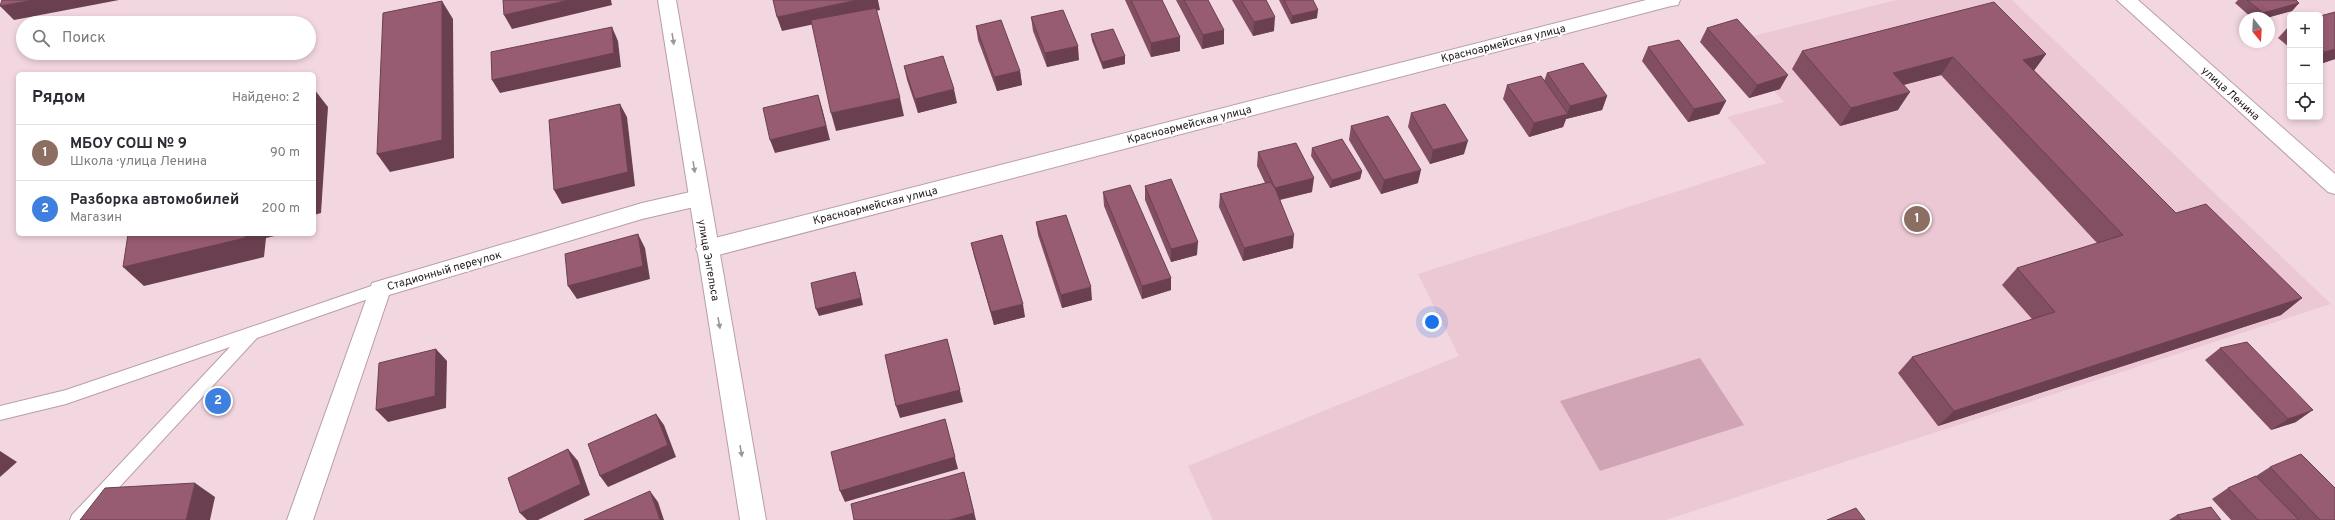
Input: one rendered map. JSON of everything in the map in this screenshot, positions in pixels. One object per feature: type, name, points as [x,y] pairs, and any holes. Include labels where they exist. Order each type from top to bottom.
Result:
[{"type":"street","name":"улица Энгельса","points":[[667,0],[753,520]]},
{"type":"street","name":"Красноармейская улица","points":[[707,249],[1671,0]]},
{"type":"street","name":"улица Ленина","points":[[2126,0],[2335,186]]},
{"type":"street","name":"Стадионный переулок","points":[[300,520],[380,289],[642,212],[699,198]]},
{"type":"lane","points":[[0,413],[66,397],[380,289]]},
{"type":"lane","points":[[78,520],[253,333]]},
{"type":"shaded area","points":[[1896,0],[2012,0],[2331,304],[1666,520],[1213,520],[1188,466],[1459,356],[1418,274],[1766,163],[1727,117],[1784,102],[1729,42]]},
{"type":"shaded area","points":[[1700,358],[1744,425],[1600,471],[1560,401]]},
{"type":"building","points":[[2,0],[33,0],[0,6]]},
{"type":"building","points":[[503,0],[569,0],[504,15]]},
{"type":"building","points":[[773,0],[857,0],[777,17]]},
{"type":"building","points":[[1131,0],[1162,0],[1180,37],[1151,43]]},
{"type":"building","points":[[1184,0],[1208,0],[1224,30],[1203,35]]},
{"type":"building","points":[[1241,0],[1266,0],[1275,17],[1254,22]]},
{"type":"building","points":[[1284,0],[1313,0],[1318,10],[1292,16]]},
{"type":"building","points":[[2247,0],[2296,0],[2299,3],[2267,12],[2262,12]]},
{"type":"building","points":[[442,1],[442,140],[377,154],[383,13]]},
{"type":"building","points":[[1994,2],[2046,54],[2023,60],[2176,213],[2206,204],[2302,298],[1954,411],[1912,357],[2055,312],[2017,268],[2123,235],[1953,57],[1893,73],[1910,92],[1851,108],[1802,51]]},
{"type":"building","points":[[876,8],[900,98],[831,113],[811,20]]},
{"type":"building","points":[[1063,10],[1078,46],[1045,53],[1031,17]]},
{"type":"building","points":[[2335,12],[2335,49],[2325,52],[2323,50],[2323,15]]},
{"type":"building","points":[[1737,19],[1788,75],[1757,85],[1707,28]]},
{"type":"building","points":[[1001,20],[1020,71],[994,77],[976,26]]},
{"type":"building","points":[[612,27],[614,53],[492,80],[491,52]]},
{"type":"building","points":[[1113,29],[1125,56],[1102,62],[1091,34]]},
{"type":"building","points":[[1679,40],[1726,101],[1694,109],[1648,47]]},
{"type":"building","points":[[943,56],[954,89],[915,99],[904,66]]},
{"type":"building","points":[[1583,63],[1607,96],[1570,106],[1547,73]]},
{"type":"building","points":[[1541,76],[1568,114],[1534,123],[1507,85]]},
{"type":"building","points":[[818,95],[826,126],[770,140],[763,108]]},
{"type":"building","points":[[620,104],[628,172],[554,190],[549,120]]},
{"type":"building","points":[[1445,104],[1468,141],[1433,150],[1411,113]]},
{"type":"building","points":[[1388,116],[1421,170],[1384,180],[1351,126]]},
{"type":"building","points":[[1342,139],[1362,171],[1332,180],[1312,148]]},
{"type":"building","points":[[1296,143],[1314,178],[1275,188],[1258,152]]},
{"type":"building","points":[[1171,179],[1198,242],[1171,249],[1145,186]]},
{"type":"building","points":[[1270,182],[1275,188],[1294,235],[1244,248],[1220,194]]},
{"type":"building","points":[[1130,185],[1171,278],[1142,286],[1103,192]]},
{"type":"building","points":[[1066,215],[1091,287],[1061,295],[1036,222]]},
{"type":"building","points":[[638,234],[643,266],[568,286],[565,254]]},
{"type":"building","points":[[1002,235],[1023,304],[991,312],[971,243]]},
{"type":"building","points":[[128,236],[246,236],[245,238],[123,267]]},
{"type":"building","points":[[855,272],[861,298],[816,309],[811,283]]},
{"type":"building","points":[[947,339],[960,390],[896,406],[885,355]]},
{"type":"building","points":[[2247,342],[2313,410],[2288,419],[2220,348]]},
{"type":"building","points":[[436,349],[435,396],[376,410],[379,363]]},
{"type":"building","points":[[656,414],[668,445],[600,476],[588,444]]},
{"type":"building","points":[[945,419],[955,457],[840,491],[831,452]]},
{"type":"building","points":[[568,449],[581,484],[520,513],[508,478]]},
{"type":"building","points":[[2301,454],[2335,488],[2335,520],[2320,520],[2270,467]]},
{"type":"building","points":[[964,472],[974,513],[950,520],[854,520],[851,504]]},
{"type":"building","points":[[2256,476],[2299,520],[2258,520],[2228,488]]},
{"type":"building","points":[[195,483],[186,520],[80,520],[105,488]]},
{"type":"building","points":[[650,491],[660,520],[584,520]]},
{"type":"building","points":[[2211,507],[2221,520],[2181,520],[2177,515]]},
{"type":"building","points":[[1856,508],[1865,520],[1827,520]]},
{"type":"place","name":"МБОУ СОШ № 9","points":[[1917,219]]},
{"type":"place","name":"Разборка автомобилей","points":[[218,401]]}]
